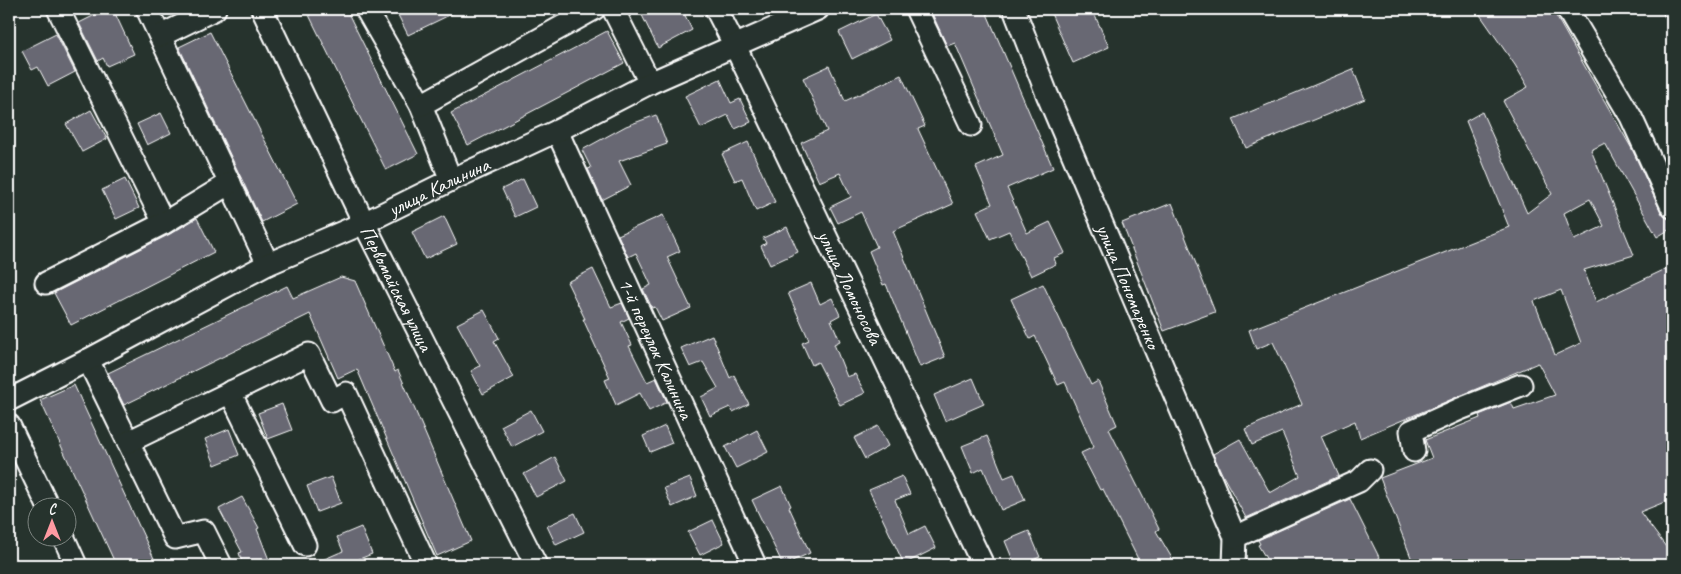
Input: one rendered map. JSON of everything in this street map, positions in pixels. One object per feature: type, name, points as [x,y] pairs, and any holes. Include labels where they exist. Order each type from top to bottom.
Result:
[{"type":"street","points":[[58,9],[164,223]]},
{"type":"street","points":[[147,9],[268,264]]},
{"type":"street","points":[[160,36],[216,9]]},
{"type":"street","name":"Первомайская улица","points":[[262,9],[364,223],[535,565]]},
{"type":"street","points":[[366,9],[421,105],[451,180]]},
{"type":"street","points":[[421,105],[594,9]]},
{"type":"street","points":[[613,9],[650,83]]},
{"type":"street","name":"улица Ломоносова","points":[[716,9],[736,46],[983,565]]},
{"type":"street","name":"улица Калинина","points":[[9,400],[268,264],[364,223],[557,131],[650,83],[818,9]]},
{"type":"street","points":[[916,9],[971,124]]},
{"type":"street","name":"улица Пономаренко","points":[[1014,9],[1047,94],[1235,537],[1234,565]]},
{"type":"street","points":[[1567,9],[1631,117],[1672,207]]},
{"type":"street","name":"1-й переулок Калинина","points":[[557,131],[756,565]]},
{"type":"street","points":[[46,283],[164,223],[230,184]]},
{"type":"street","points":[[128,442],[309,354],[332,401],[346,393],[426,565]]},
{"type":"street","points":[[88,360],[175,538],[204,531],[221,565]]},
{"type":"street","points":[[1414,451],[1411,431],[1521,385]]},
{"type":"street","points":[[230,392],[305,545]]},
{"type":"street","points":[[9,424],[43,496]]},
{"type":"street","points":[[1235,537],[1359,481],[1370,470]]},
{"type":"street","points":[[67,546],[76,565]]},
{"type":"building","points":[[107,9],[113,9],[134,54],[107,66],[103,58],[98,61],[79,23]]},
{"type":"building","points":[[306,9],[346,9],[418,154],[386,170]]},
{"type":"building","points":[[395,9],[462,9],[408,35]]},
{"type":"building","points":[[639,9],[682,9],[692,30],[658,48]]},
{"type":"building","points":[[930,9],[985,9],[1053,168],[1007,188],[1027,233],[1050,222],[1065,253],[1054,258],[1056,264],[1031,276],[1009,231],[990,239],[977,211],[992,204],[976,167],[1003,155],[955,43],[947,46]]},
{"type":"building","points":[[1049,9],[1092,9],[1109,47],[1073,63]]},
{"type":"building","points":[[1476,9],[1552,9],[1632,149],[1661,212],[1672,222],[1672,228],[1657,237],[1605,143],[1591,150],[1634,255],[1584,270],[1596,302],[1672,266],[1672,364],[1668,365],[1672,377],[1672,499],[1640,512],[1672,555],[1672,565],[1631,565],[1623,556],[1614,565],[1414,565],[1380,478],[1432,458],[1425,440],[1480,418],[1479,415],[1511,402],[1514,409],[1555,395],[1538,363],[1360,438],[1355,421],[1321,436],[1339,476],[1246,518],[1213,454],[1240,439],[1270,493],[1300,476],[1282,432],[1252,445],[1245,429],[1302,404],[1273,342],[1256,349],[1249,330],[1509,227],[1466,121],[1482,112],[1527,213],[1552,194],[1503,101],[1528,87]],"holes":[[[1590,199],[1604,226],[1574,240],[1564,213]],[[1561,290],[1581,343],[1555,355],[1534,301]]]},
{"type":"building","points":[[876,14],[890,40],[852,59],[839,32]]},
{"type":"building","points":[[607,31],[624,63],[468,145],[451,113]]},
{"type":"building","points":[[210,32],[297,204],[262,222],[179,47]]},
{"type":"building","points":[[56,34],[75,72],[48,86],[38,67],[32,70],[22,51]]},
{"type":"building","points":[[829,66],[845,101],[901,75],[925,126],[918,129],[953,204],[893,231],[945,357],[920,367],[886,284],[883,285],[869,251],[877,247],[861,212],[838,223],[830,207],[851,197],[840,173],[819,182],[801,143],[827,131],[803,78]]},
{"type":"building","points":[[1353,69],[1365,99],[1246,148],[1233,119]]},
{"type":"building","points":[[720,79],[731,103],[740,99],[751,122],[735,129],[728,115],[701,128],[685,96]]},
{"type":"building","points":[[91,110],[107,139],[82,152],[66,124]]},
{"type":"building","points":[[161,113],[171,133],[147,145],[137,124]]},
{"type":"building","points":[[656,115],[667,144],[619,161],[631,185],[602,200],[588,169],[591,168],[582,150],[626,126]]},
{"type":"building","points":[[748,142],[775,202],[756,211],[742,178],[735,181],[722,154]]},
{"type":"building","points":[[125,179],[139,208],[116,219],[102,190]]},
{"type":"building","points":[[523,179],[536,207],[515,217],[502,189]]},
{"type":"building","points":[[1172,203],[1215,312],[1164,331],[1122,223]]},
{"type":"building","points":[[663,215],[680,251],[667,257],[691,308],[662,321],[655,307],[652,308],[643,289],[651,285],[636,253],[628,257],[618,235]]},
{"type":"building","points":[[444,216],[457,244],[425,259],[412,232]]},
{"type":"building","points":[[197,218],[214,252],[71,325],[54,293],[170,234]]},
{"type":"building","points":[[787,227],[798,252],[770,265],[761,246],[766,243],[763,238]]},
{"type":"building","points":[[593,269],[611,307],[622,303],[629,318],[621,322],[632,345],[629,346],[647,382],[656,378],[667,402],[649,411],[640,393],[616,405],[605,380],[610,378],[567,282]]},
{"type":"building","points":[[341,277],[355,281],[395,372],[398,370],[471,541],[437,556],[357,369],[338,378],[310,314],[124,405],[108,373],[287,286],[293,298]]},
{"type":"building","points":[[811,283],[820,304],[832,298],[840,315],[831,320],[840,341],[834,344],[847,377],[855,374],[865,393],[840,405],[818,362],[812,365],[802,343],[809,340],[788,293]]},
{"type":"building","points":[[1043,284],[1091,385],[1098,381],[1117,425],[1109,429],[1159,529],[1156,531],[1176,565],[1141,565],[1103,489],[1100,490],[1081,453],[1094,447],[1065,382],[1058,385],[1035,336],[1030,339],[1011,299]]},
{"type":"building","points":[[484,310],[499,338],[494,341],[514,377],[483,394],[471,371],[480,366],[457,324]]},
{"type":"building","points":[[712,335],[730,378],[734,375],[749,404],[733,412],[730,407],[710,416],[701,397],[718,388],[703,362],[690,367],[681,348]]},
{"type":"building","points":[[973,378],[984,404],[945,421],[934,395]]},
{"type":"building","points":[[74,385],[157,565],[116,565],[40,400]]},
{"type":"building","points":[[282,404],[292,430],[268,439],[258,413]]},
{"type":"building","points":[[531,410],[542,431],[512,447],[501,426]]},
{"type":"building","points":[[665,426],[672,443],[650,452],[643,436]]},
{"type":"building","points":[[878,426],[888,446],[865,459],[854,438]]},
{"type":"building","points":[[229,429],[239,455],[215,465],[205,439]]},
{"type":"building","points":[[757,430],[768,452],[736,468],[725,447]]},
{"type":"building","points":[[987,436],[1004,478],[1014,474],[1025,500],[1001,510],[983,468],[973,473],[962,446]]},
{"type":"building","points":[[555,457],[567,481],[536,497],[524,474]]},
{"type":"building","points":[[902,476],[910,494],[895,500],[909,534],[925,526],[936,548],[904,564],[869,490]]},
{"type":"building","points":[[331,477],[341,503],[317,512],[307,486]]},
{"type":"building","points":[[690,478],[697,496],[672,507],[664,488]]},
{"type":"building","points":[[782,486],[791,506],[789,507],[810,553],[783,565],[752,500]]},
{"type":"building","points":[[242,497],[259,528],[257,529],[271,565],[243,565],[239,553],[242,552],[219,509]]},
{"type":"building","points":[[1350,499],[1383,565],[1270,565],[1258,545],[1260,544],[1258,540]]},
{"type":"building","points":[[575,513],[584,532],[556,545],[547,526]]},
{"type":"building","points":[[713,520],[724,543],[700,555],[688,532]]},
{"type":"building","points":[[361,527],[372,554],[344,565],[311,565],[343,551],[337,537]]},
{"type":"building","points":[[1029,531],[1040,557],[1020,565],[1015,565],[1005,541]]},
{"type":"railway","points":[[1662,9],[1672,26]]}]
